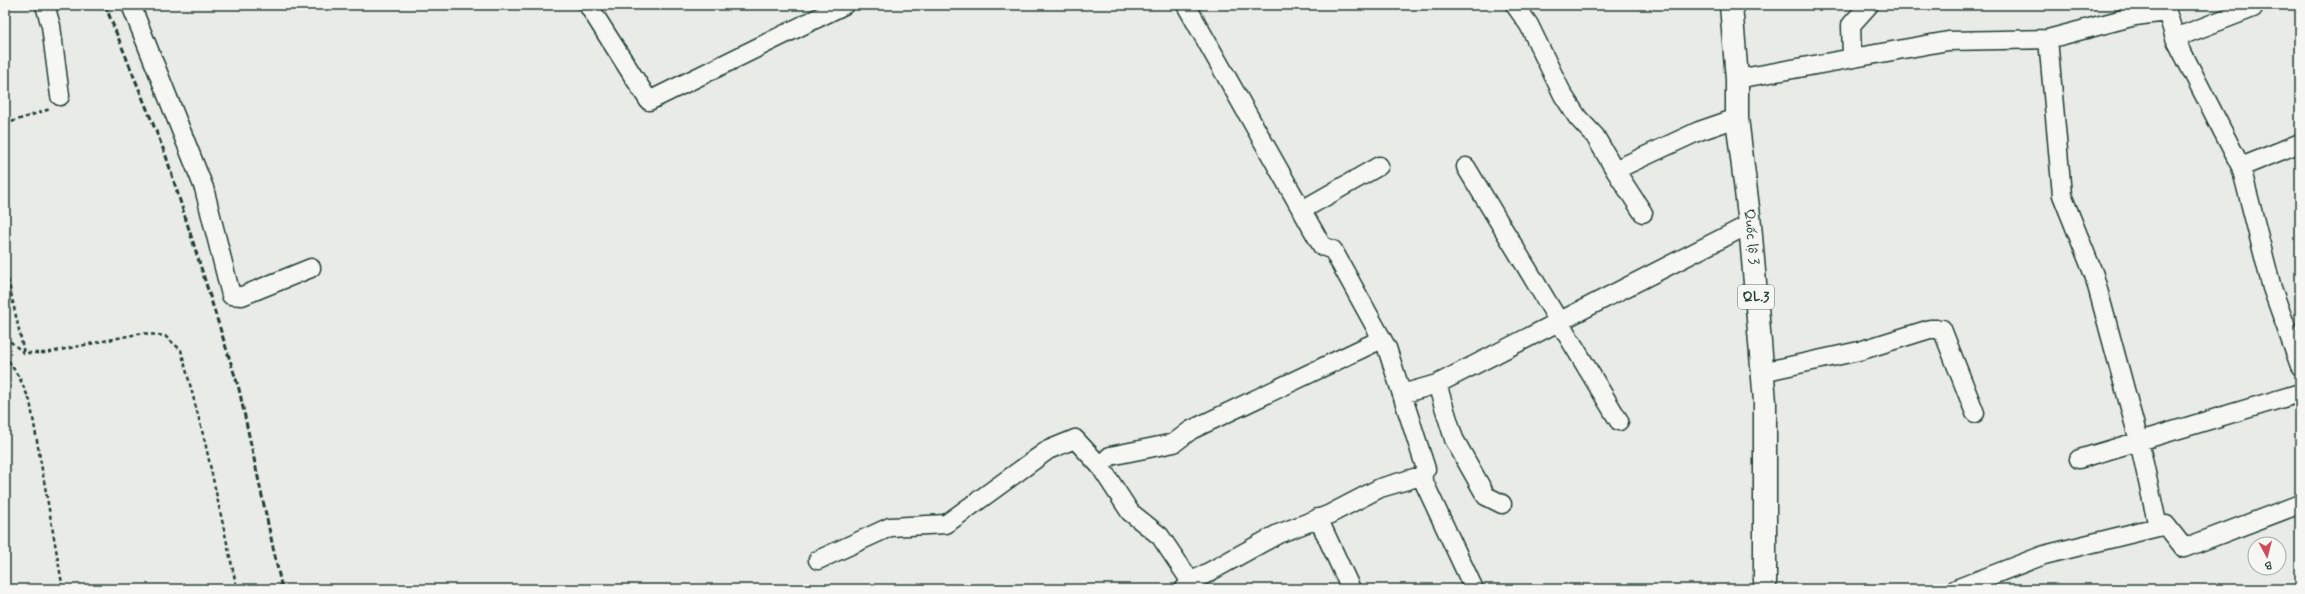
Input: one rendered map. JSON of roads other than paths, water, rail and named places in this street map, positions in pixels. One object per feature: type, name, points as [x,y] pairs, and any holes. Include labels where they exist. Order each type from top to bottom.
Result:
[{"type":"highway","name":"Quốc lộ 3","points":[[1732,5],[1737,79],[1737,118],[1750,224],[1765,402],[1765,589]]},
{"type":"street","points":[[44,5],[51,26],[60,96]]},
{"type":"street","points":[[131,5],[204,188],[231,295],[242,296],[311,268]]},
{"type":"street","points":[[588,5],[650,101],[844,5]]},
{"type":"street","points":[[818,560],[890,527],[946,524],[1048,450],[1075,439],[1100,466],[1130,512],[1160,536],[1188,585],[1278,534],[1318,518],[1380,488],[1421,476],[1426,469],[1402,394],[1382,339],[1332,250],[1322,246],[1186,5]]},
{"type":"street","points":[[1515,5],[1529,25],[1563,95],[1578,118],[1594,136],[1643,213]]},
{"type":"street","points":[[1852,57],[1851,25],[1869,5]]},
{"type":"street","points":[[1737,79],[1852,57],[1948,41],[2048,39],[2166,8],[2175,38],[2241,167],[2272,288],[2300,366]]},
{"type":"street","points":[[2175,38],[2253,8]]},
{"type":"street","points":[[2048,39],[2062,194],[2094,275],[2139,441],[2158,527]]},
{"type":"street","points":[[1615,170],[1699,131],[1737,118]]},
{"type":"street","points":[[2241,167],[2300,143]]},
{"type":"street","points":[[1302,210],[1379,166]]},
{"type":"street","points":[[1466,168],[1619,421]]},
{"type":"street","points":[[1402,394],[1437,384],[1750,224]]},
{"type":"street","points":[[1762,372],[1859,351],[1930,329],[1942,329],[1975,413]]},
{"type":"street","points":[[1100,466],[1110,456],[1174,443],[1191,430],[1382,339]]},
{"type":"street","points":[[1437,384],[1454,439],[1486,496],[1502,504]]},
{"type":"street","points":[[2079,459],[2300,393]]},
{"type":"street","points":[[1421,476],[1474,589]]},
{"type":"street","points":[[1956,589],[2044,555],[2166,525],[2184,548],[2300,504]]},
{"type":"street","points":[[1318,518],[1351,589]]},
{"type":"railway","points":[[105,5],[166,156],[239,389],[282,589]]}]
